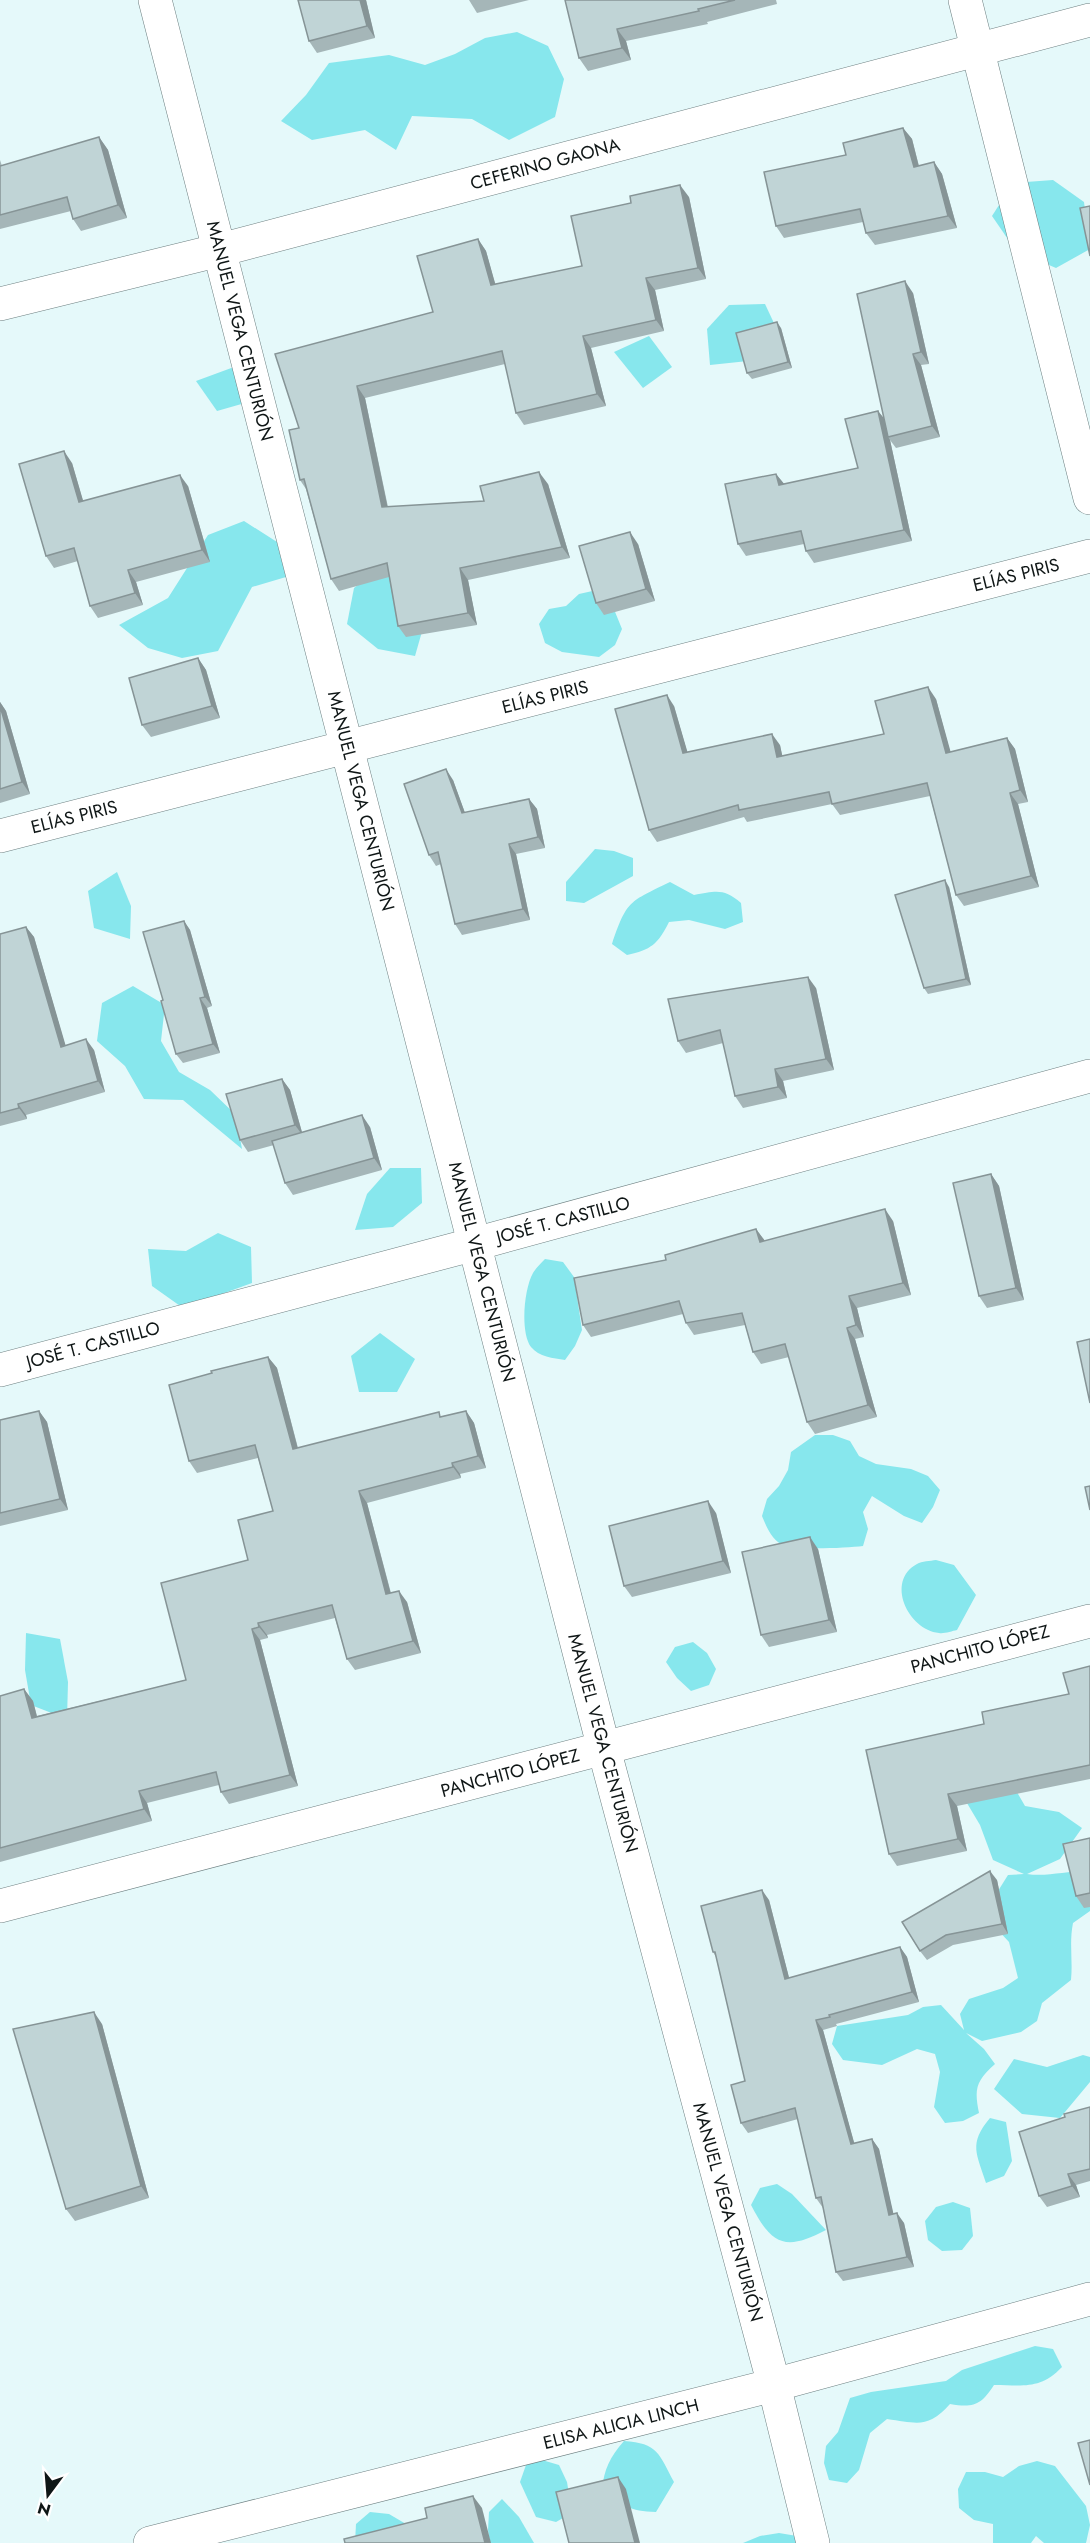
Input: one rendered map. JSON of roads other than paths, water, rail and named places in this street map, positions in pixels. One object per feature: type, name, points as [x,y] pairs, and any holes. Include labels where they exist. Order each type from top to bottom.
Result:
[{"type":"street","name":"MANUEL VEGA CENTURIÓN","points":[[155,0],[604,1749],[774,2385],[813,2543]]},
{"type":"street","points":[[965,0],[1090,498]]},
{"type":"street","name":"CEFERINO GAONA","points":[[0,304],[220,250],[1090,20]]},
{"type":"street","name":"ELÍAS PIRIS","points":[[0,836],[1090,556]]},
{"type":"street","name":"JOSÉ T. CASTILLO","points":[[0,1370],[475,1244],[1090,1076]]},
{"type":"street","name":"PANCHITO LÓPEZ","points":[[0,1905],[1090,1621]]},
{"type":"street","name":"ELISA ALICIA LINCH","points":[[150,2543],[774,2385],[1090,2299]]}]
